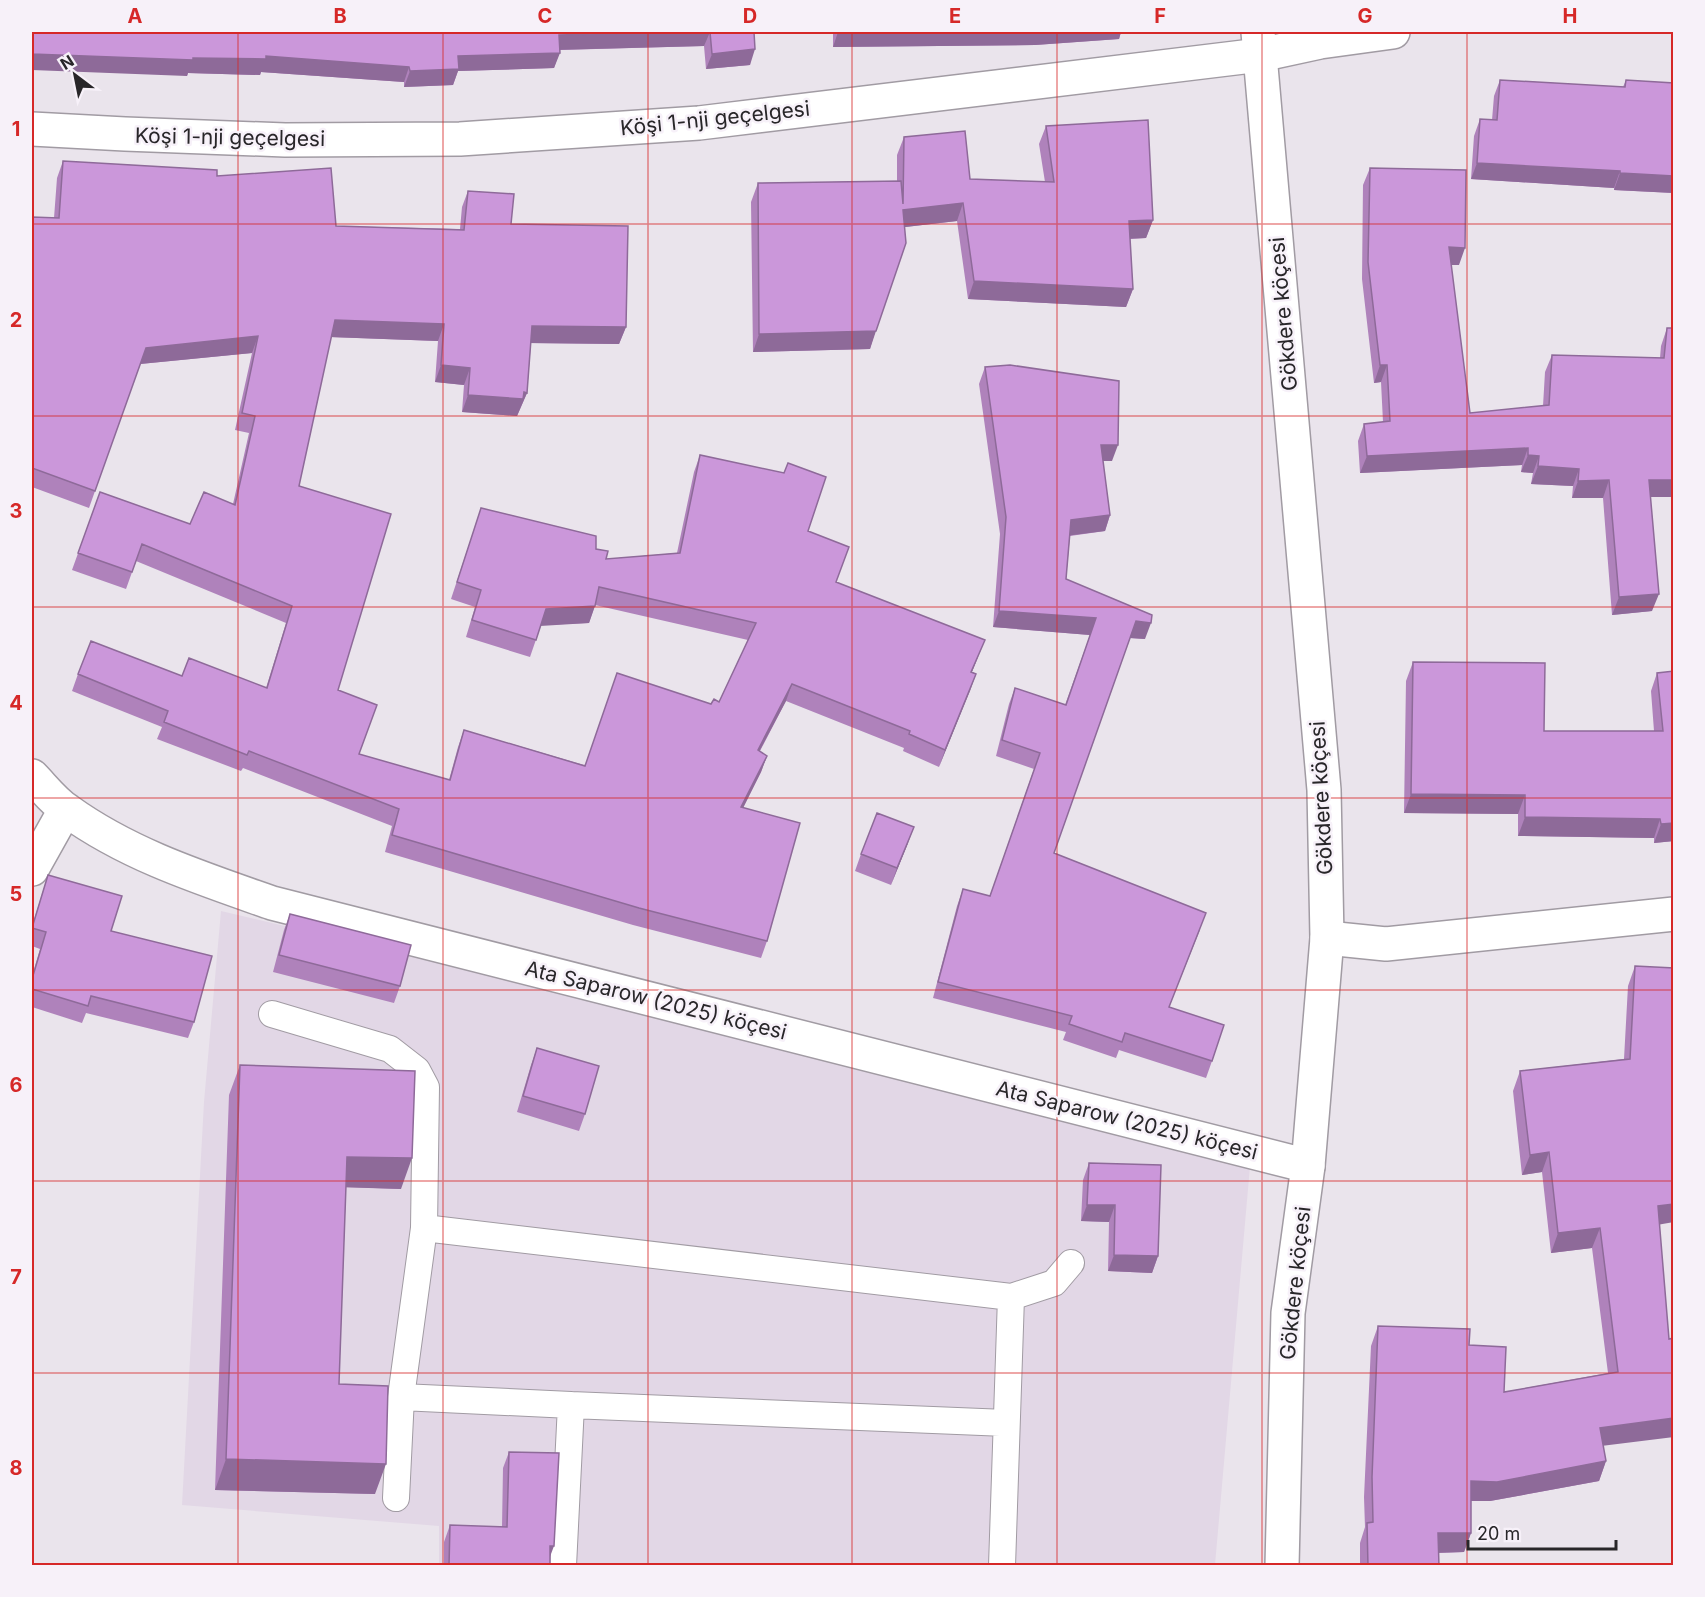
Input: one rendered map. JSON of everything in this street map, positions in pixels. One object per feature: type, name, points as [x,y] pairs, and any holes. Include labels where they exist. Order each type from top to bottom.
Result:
[{"type":"street","name":"Köşi 1-nji geçelgesi","points":[[32,129],[285,140],[460,140],[699,123],[1259,43],[1320,42],[1393,32]]},
{"type":"street","name":"Gökdere köçesi","points":[[1259,43],[1324,790],[1327,938],[1308,1166],[1288,1313],[1282,1566]]},
{"type":"street","name":"Ata Saparow (2025) köçesi","points":[[32,776],[65,810],[114,840],[170,866],[272,903],[1308,1166]]},
{"type":"street","points":[[32,869],[65,810]]},
{"type":"street","points":[[1327,938],[1386,944],[1674,914]]},
{"type":"lane","points":[[272,1014],[390,1049],[417,1070],[426,1087],[424,1228],[402,1396],[396,1498]]},
{"type":"lane","points":[[424,1228],[1011,1297],[1054,1284],[1071,1263]]},
{"type":"lane","points":[[1002,1566],[1011,1297]]},
{"type":"lane","points":[[402,1396],[1006,1423]]},
{"type":"lane","points":[[563,1566],[571,1405]]},
{"type":"shaded area","points":[[221,911],[1251,1155],[1215,1565],[439,1565],[439,1526],[182,1505],[204,1102]]},
{"type":"building","points":[[32,32],[669,32],[559,35],[560,53],[458,56],[459,69],[410,71],[409,67],[266,56],[266,59],[193,58],[193,60],[32,54]]},
{"type":"building","points":[[710,32],[754,32],[755,49],[712,54]]},
{"type":"building","points":[[1500,80],[1625,87],[1626,80],[1674,83],[1674,176],[1477,163],[1480,119],[1497,120]]},
{"type":"building","points":[[1148,120],[1153,220],[1129,221],[1133,289],[974,281],[963,203],[903,210],[906,243],[876,331],[759,334],[758,183],[901,181],[903,204],[904,137],[965,131],[970,179],[1054,182],[1046,126]]},
{"type":"building","points":[[63,161],[217,170],[217,176],[331,168],[336,226],[464,230],[468,191],[514,194],[511,224],[628,226],[626,327],[532,326],[527,393],[524,392],[523,399],[468,395],[470,368],[441,365],[444,324],[335,320],[299,486],[391,514],[338,690],[377,705],[359,754],[450,780],[464,730],[585,766],[617,673],[711,704],[714,699],[719,702],[756,623],[599,587],[595,606],[546,609],[536,640],[472,620],[481,590],[457,582],[481,508],[596,536],[596,549],[608,551],[606,559],[680,553],[700,455],[784,473],[788,463],[826,477],[808,531],[849,547],[836,582],[985,640],[971,672],[976,674],[945,750],[909,734],[910,731],[792,684],[758,750],[767,756],[741,807],[800,823],[767,941],[639,908],[392,835],[399,809],[249,751],[247,755],[164,722],[168,711],[78,674],[91,641],[182,676],[189,658],[267,688],[292,606],[142,544],[132,572],[78,553],[100,492],[190,524],[204,492],[235,505],[255,416],[242,413],[258,336],[146,348],[95,491],[32,468],[32,217],[59,218]]},
{"type":"building","points":[[1370,168],[1466,170],[1465,248],[1449,247],[1470,413],[1549,405],[1552,355],[1664,358],[1667,328],[1674,328],[1674,480],[1649,480],[1659,594],[1619,597],[1609,480],[1578,481],[1579,469],[1538,466],[1539,456],[1528,455],[1528,448],[1367,456],[1364,424],[1390,421],[1387,365],[1380,365],[1368,262]]},
{"type":"building","points":[[1010,365],[1119,381],[1118,445],[1101,445],[1110,515],[1071,520],[1066,579],[1152,615],[1151,623],[1136,621],[1054,853],[1206,913],[1169,1007],[1224,1025],[1212,1061],[1125,1033],[1122,1042],[1069,1024],[1072,1016],[938,982],[963,889],[990,896],[1040,753],[1002,740],[1015,688],[1066,705],[1096,618],[999,611],[1006,517],[985,367]]},
{"type":"building","points":[[1413,662],[1545,663],[1544,731],[1663,731],[1657,673],[1674,671],[1674,823],[1661,824],[1660,819],[1525,817],[1525,795],[1411,794]]},
{"type":"building","points":[[877,813],[914,827],[897,868],[861,854]]},
{"type":"building","points":[[48,875],[122,896],[111,931],[212,956],[194,1022],[91,996],[88,1006],[32,989],[32,979],[46,932],[32,928]]},
{"type":"building","points":[[290,914],[411,945],[400,986],[279,955]]},
{"type":"building","points":[[1635,966],[1674,968],[1674,1204],[1658,1206],[1669,1339],[1674,1338],[1674,1418],[1600,1428],[1606,1461],[1497,1482],[1471,1481],[1471,1533],[1438,1533],[1439,1566],[1368,1566],[1367,1523],[1373,1522],[1372,1477],[1378,1326],[1470,1329],[1469,1345],[1506,1347],[1504,1392],[1618,1372],[1600,1228],[1558,1233],[1549,1152],[1530,1155],[1520,1071],[1630,1059]]},
{"type":"building","points":[[537,1048],[599,1066],[585,1114],[523,1096]]},
{"type":"building","points":[[240,1065],[415,1071],[412,1158],[347,1157],[339,1384],[388,1386],[386,1464],[226,1459]]},
{"type":"building","points":[[1089,1163],[1161,1165],[1158,1256],[1114,1255],[1115,1205],[1087,1205]]},
{"type":"building","points":[[509,1452],[559,1453],[554,1546],[550,1546],[550,1566],[449,1566],[450,1525],[507,1527]]}]
